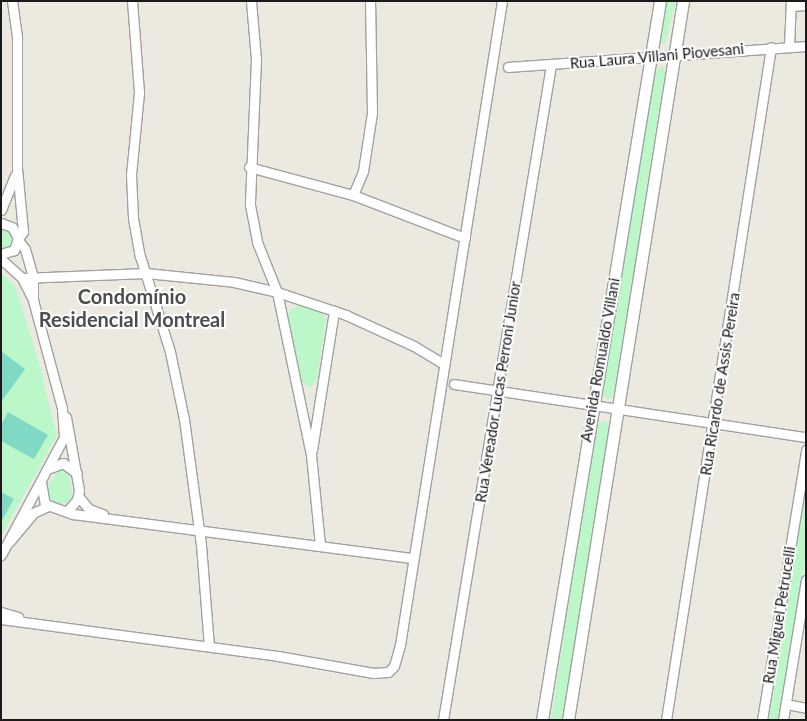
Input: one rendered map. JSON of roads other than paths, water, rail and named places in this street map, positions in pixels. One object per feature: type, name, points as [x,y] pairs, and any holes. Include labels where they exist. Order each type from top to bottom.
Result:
[{"type":"street","points":[[1,254],[14,250],[23,232],[17,168],[19,88],[12,1]]},
{"type":"street","points":[[132,1],[139,92],[131,198],[140,256],[170,352],[184,419],[199,531],[209,646]]},
{"type":"street","points":[[251,1],[256,67],[249,167],[252,222],[277,292],[311,455],[320,544]]},
{"type":"street","points":[[353,195],[363,171],[372,113],[370,1]]},
{"type":"street","points":[[1,619],[209,646],[373,673],[388,672],[394,666],[400,645],[502,1]]},
{"type":"street","name":"Avenida Romualdo Villani","points":[[542,720],[592,405],[660,1]]},
{"type":"street","name":"Avenida Romualdo Villani","points":[[568,720],[683,1]]},
{"type":"street","points":[[789,46],[791,4],[806,4]]},
{"type":"street","name":"Rua Laura Villani Piovesani","points":[[508,67],[806,46]]},
{"type":"street","name":"Rua Ricardo de Assis Pereira","points":[[666,720],[714,423],[771,47]]},
{"type":"street","name":"Rua Vereador Lucas Perroni Junior","points":[[443,720],[499,390],[551,65]]},
{"type":"street","points":[[249,167],[353,195],[465,238]]},
{"type":"street","points":[[1,210],[17,168]]},
{"type":"street","points":[[1,223],[12,226],[25,249],[33,277],[33,300]]},
{"type":"street","points":[[1,259],[22,278],[33,300],[62,408],[70,429],[78,473],[78,496],[67,511]]},
{"type":"street","points":[[22,278],[146,273],[234,282],[277,292],[334,311],[414,346],[444,364]]},
{"type":"street","points":[[311,455],[334,311]]},
{"type":"street","points":[[454,384],[806,437]]},
{"type":"street","points":[[1,563],[1,556],[63,442],[62,408]]},
{"type":"street","name":"Rua Miguel Petrucelli","points":[[762,720],[805,455]]},
{"type":"street","points":[[47,471],[63,463],[78,473]]},
{"type":"street","points":[[41,482],[42,497],[48,506]]},
{"type":"street","points":[[78,496],[89,509],[118,520]]},
{"type":"street","points":[[9,542],[33,513],[48,506],[118,520],[320,544],[413,558]]},
{"type":"street","name":"Rua Miguel Petrucelli","points":[[783,720],[803,623],[806,580]]},
{"type":"street","points":[[1,612],[28,622]]},
{"type":"street","points":[[786,704],[806,708]]},
{"type":"district","name":"Condomínio Residencial Montreal","points":[[132,308]]}]
